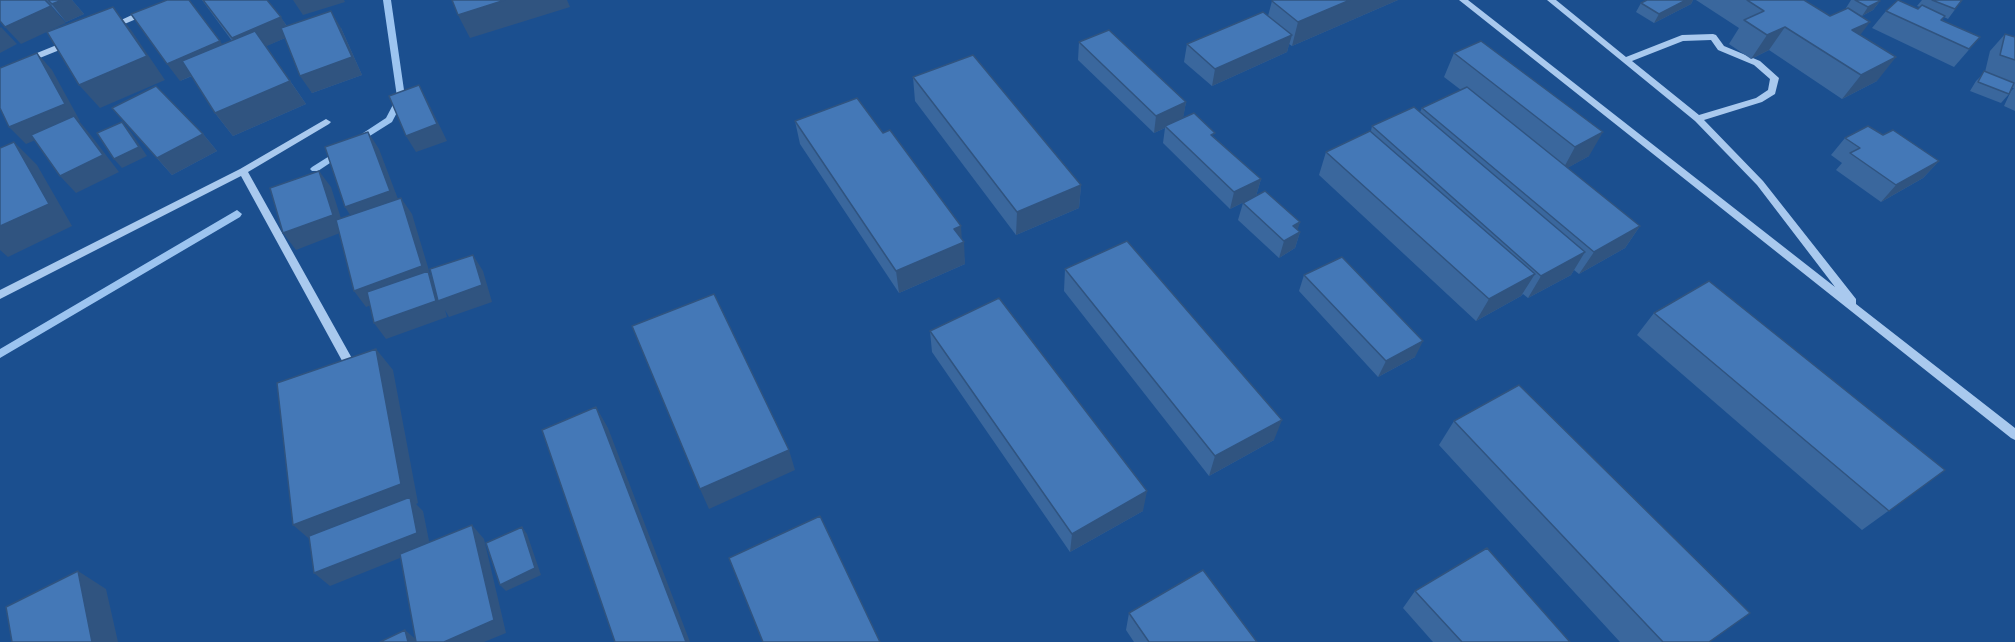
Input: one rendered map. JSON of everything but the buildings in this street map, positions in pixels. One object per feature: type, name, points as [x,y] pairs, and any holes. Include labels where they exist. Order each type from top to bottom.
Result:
[{"type":"street","points":[[1462,0],[2015,435]]},
{"type":"street","points":[[1551,0],[1698,119],[1760,183],[1864,317]]},
{"type":"street","points":[[99,31],[153,9]]},
{"type":"street","points":[[1626,60],[1682,38],[1713,37],[1721,48],[1757,63],[1775,78],[1772,92],[1759,100],[1698,119]]},
{"type":"street","points":[[0,71],[77,40]]},
{"type":"street","points":[[0,295],[243,171],[327,122]]},
{"type":"street","points":[[243,171],[350,365]]},
{"type":"waterway","points":[[357,141],[389,120],[401,97],[387,0]]},
{"type":"waterway","points":[[315,169],[339,153]]},
{"type":"waterway","points":[[0,354],[237,214]]}]
